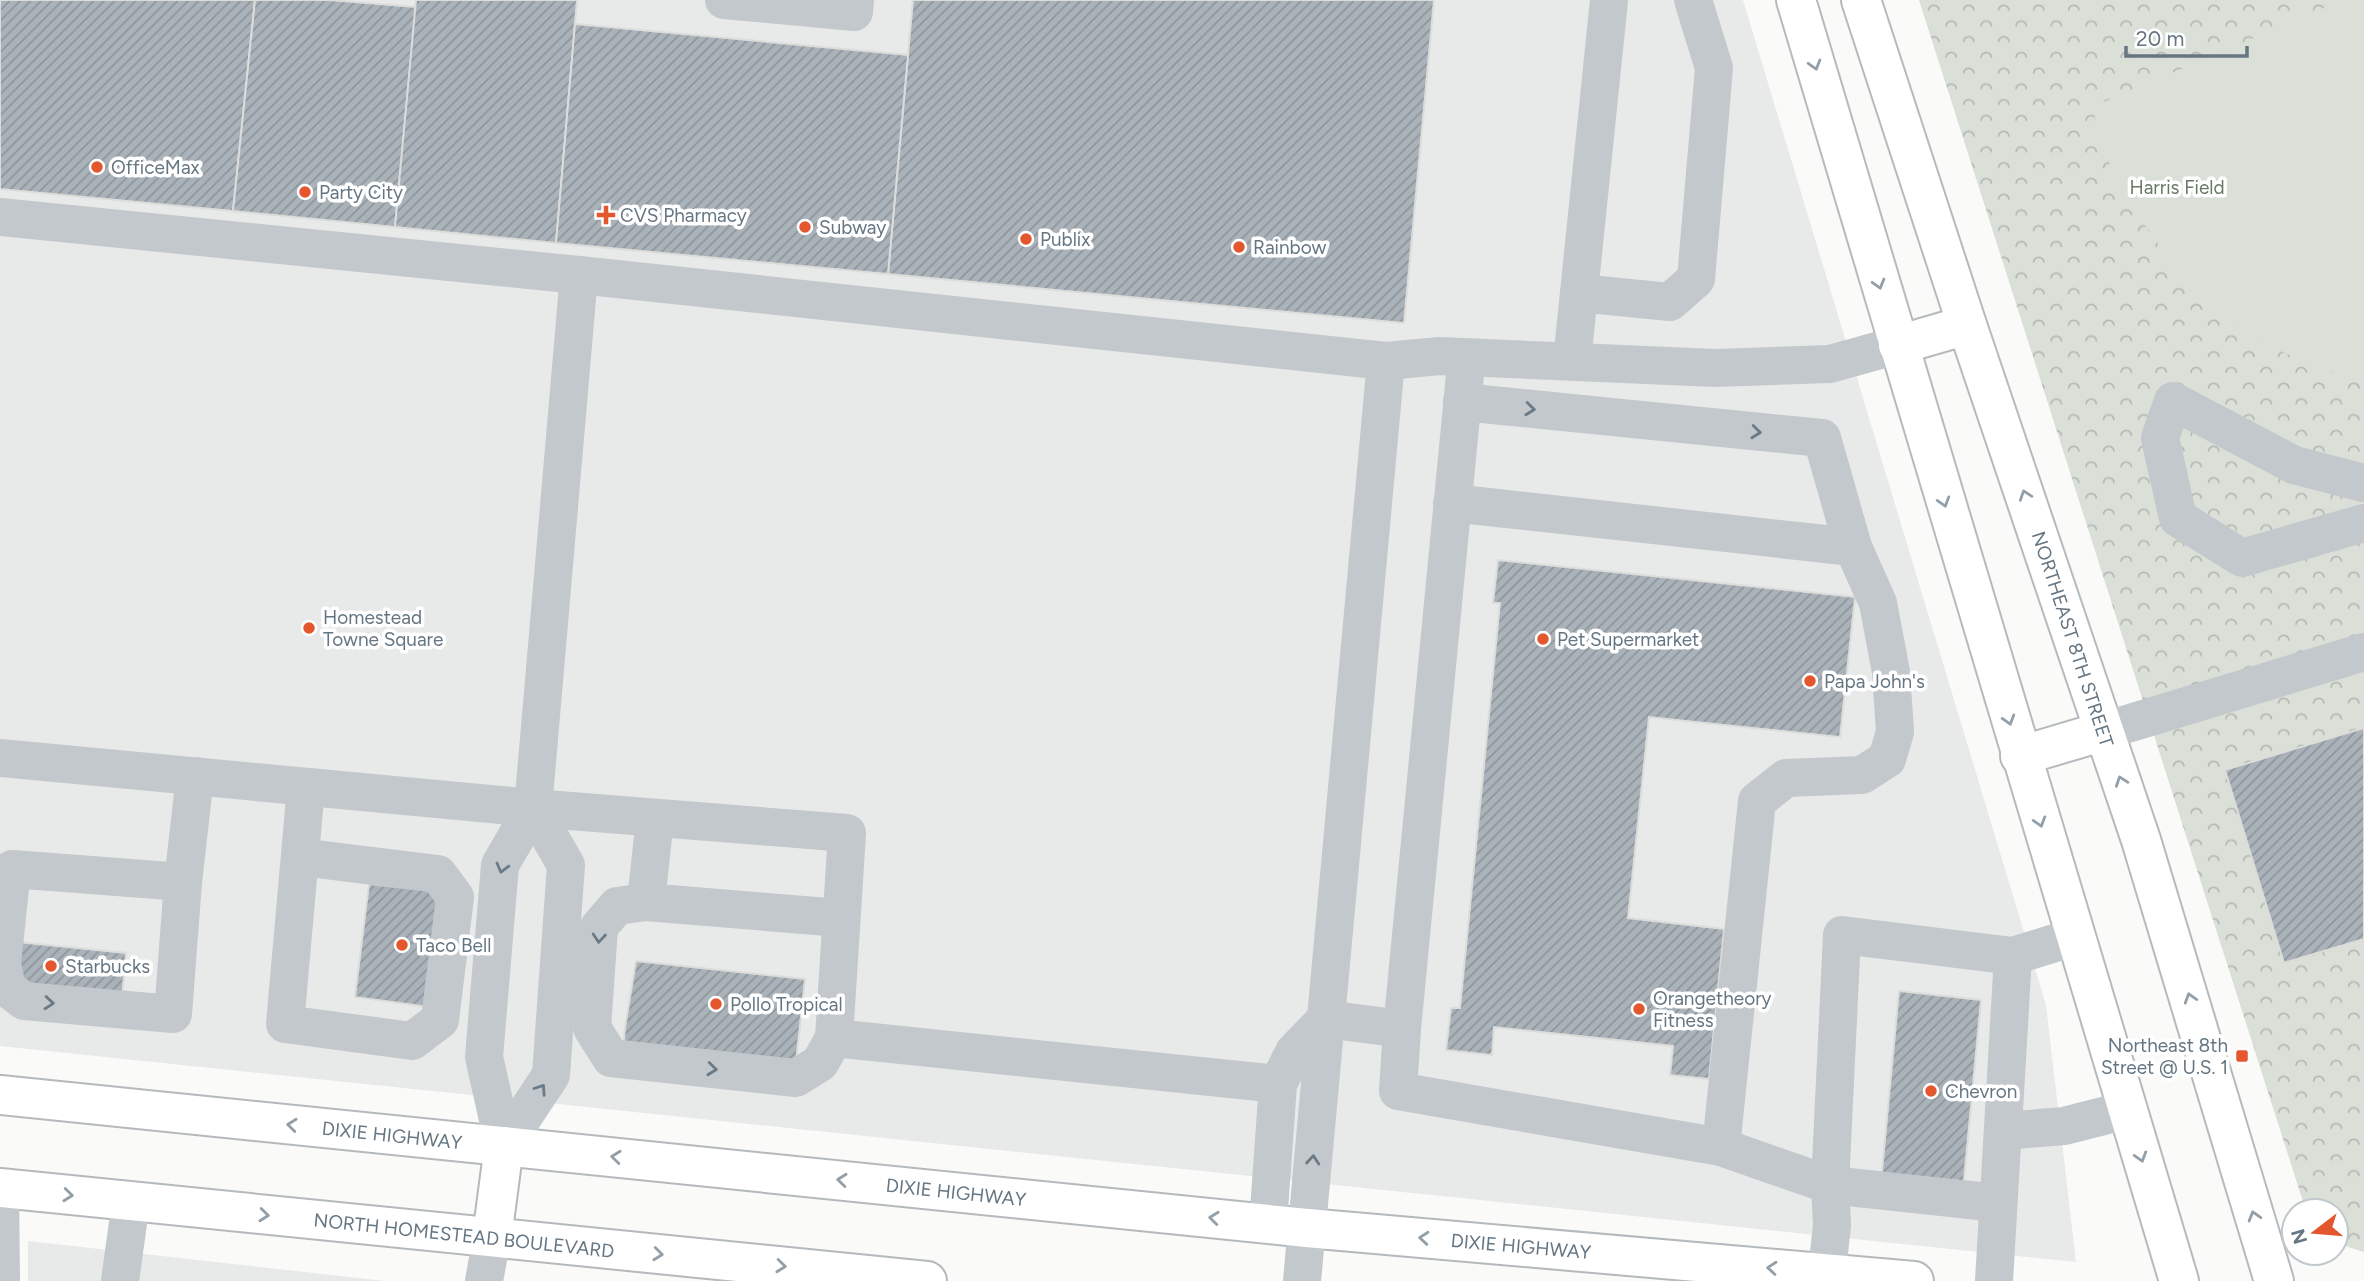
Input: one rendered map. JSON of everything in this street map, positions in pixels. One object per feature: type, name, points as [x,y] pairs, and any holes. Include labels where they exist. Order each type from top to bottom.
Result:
[{"type":"main road","points":[[1796,0],[2179,1281]]},
{"type":"main road","name":"NORTHEAST 8TH STREET","points":[[1861,0],[2178,959],[2274,1281]]},
{"type":"main road","points":[[1898,345],[1967,325]]},
{"type":"main road","points":[[2020,756],[2104,731]]},
{"type":"main road","name":"DIXIE HIGHWAY","points":[[0,1095],[1307,1228],[1913,1281]]},
{"type":"main road","points":[[492,1237],[504,1146]]},
{"type":"main road","name":"NORTH HOMESTEAD BOULEVARD","points":[[0,1188],[492,1237],[724,1271],[927,1281]]},
{"type":"lane","points":[[724,0],[853,12],[855,0]]},
{"type":"lane","points":[[1572,361],[1609,0]]},
{"type":"lane","points":[[1579,293],[1670,302],[1696,279],[1714,68],[1693,0]]},
{"type":"lane","points":[[0,217],[579,275],[1386,361],[1440,356],[1716,368],[1830,363],[1898,345]]},
{"type":"lane","points":[[504,1146],[484,1057],[500,865],[533,808],[579,275]]},
{"type":"lane","points":[[1467,357],[1398,1091],[1721,1147],[1830,1185],[1998,1203]]},
{"type":"lane","points":[[1302,1281],[1386,361]]},
{"type":"lane","points":[[2364,483],[2294,465],[2173,401],[2160,438],[2178,518],[2242,558],[2364,523]]},
{"type":"lane","points":[[1462,402],[1822,438],[1853,547],[1878,603],[1891,672],[1895,732],[1887,760],[1862,775],[1786,778],[1757,801],[1721,1147]]},
{"type":"lane","points":[[1452,503],[1853,547]]},
{"type":"lane","points":[[2104,731],[2364,652]]},
{"type":"lane","points":[[0,758],[533,808],[847,833],[834,1038],[820,1063],[796,1078],[611,1058],[592,1028],[599,927],[617,906],[646,902],[840,918]]},
{"type":"lane","points":[[183,882],[12,869],[2,964],[7,988],[24,1001],[173,1014],[183,882],[195,776]]},
{"type":"lane","points":[[300,857],[438,874],[455,897],[440,1020],[412,1041],[285,1024],[306,787]]},
{"type":"lane","points":[[504,1146],[551,1075],[565,865],[533,808]]},
{"type":"lane","points":[[646,902],[655,818]]},
{"type":"lane","points":[[1827,1272],[1832,1225],[1830,1185],[1842,935],[2013,956],[2074,937]]},
{"type":"lane","points":[[1994,1281],[2013,956]]},
{"type":"lane","points":[[1326,1019],[1402,1029]]},
{"type":"lane","points":[[1268,1224],[1278,1084],[1294,1052],[1326,1019]]},
{"type":"lane","points":[[834,1038],[1278,1084]]},
{"type":"lane","points":[[2003,1131],[2064,1126],[2127,1110]]},
{"type":"lane","points":[[0,1188],[1,1281]]},
{"type":"lane","points":[[120,1281],[131,1201]]},
{"type":"lane","points":[[484,1281],[492,1237]]},
{"type":"shaded area","points":[[0,0],[1743,0],[2046,1005],[2076,1262],[0,1046]]},
{"type":"shaded area","points":[[28,1241],[385,1281],[28,1281]]},
{"type":"green space","name":"Harris Field","points":[[1919,0],[2364,0],[2364,1252],[2350,1248],[2350,1197],[2302,1197]]},
{"type":"green space","points":[[2343,0],[2364,0],[2364,381],[2318,369],[2258,340],[2210,303],[2169,259],[2123,195],[2104,150],[2092,107]]},
{"type":"building","points":[[0,0],[255,0],[233,211],[0,189]]},
{"type":"building","points":[[255,0],[329,0],[416,7],[395,227],[233,211]]},
{"type":"building","points":[[416,0],[577,0],[556,243],[395,227]]},
{"type":"building","points":[[913,0],[1434,0],[1404,323],[888,274]]},
{"type":"building","points":[[575,24],[908,55],[888,274],[556,243]]},
{"type":"building","points":[[1498,560],[1855,597],[1840,737],[1649,717],[1628,918],[1724,929],[1709,1079],[1670,1075],[1673,1046],[1494,1027],[1492,1055],[1446,1050],[1451,1008],[1460,1008],[1500,603],[1493,603]]},
{"type":"building","points":[[2364,728],[2364,939],[2284,963],[2225,770]]},
{"type":"building","name":"Taco Bell","points":[[369,884],[448,892],[437,1008],[355,997]]},
{"type":"building","points":[[17,942],[126,953],[122,998],[12,987]]},
{"type":"building","name":"Pollo Tropical","points":[[636,961],[805,979],[796,1062],[623,1050]]},
{"type":"building","name":"Chevron","points":[[1899,991],[1981,1000],[1963,1190],[1881,1182]]},
{"type":"place","name":"OfficeMax","points":[[97,167]]},
{"type":"place","name":"Party City","points":[[305,192]]},
{"type":"place","name":"CVS Pharmacy","points":[[606,215]]},
{"type":"place","name":"Subway","points":[[805,227]]},
{"type":"place","name":"Publix","points":[[1026,239]]},
{"type":"place","name":"Rainbow","points":[[1239,247]]},
{"type":"place","name":"Homestead Towne Square","points":[[309,628]]},
{"type":"place","name":"Pet Supermarket","points":[[1543,639]]},
{"type":"place","name":"Papa John's","points":[[1810,681]]},
{"type":"place","name":"Taco Bell","points":[[402,945]]},
{"type":"place","name":"Starbucks","points":[[51,966]]},
{"type":"place","name":"Pollo Tropical","points":[[716,1004]]},
{"type":"place","name":"Orangetheory Fitness","points":[[1639,1009]]},
{"type":"place","name":"Northeast 8th Street @ U.S. 1","points":[[2242,1056]]},
{"type":"place","name":"Chevron","points":[[1931,1091]]}]
